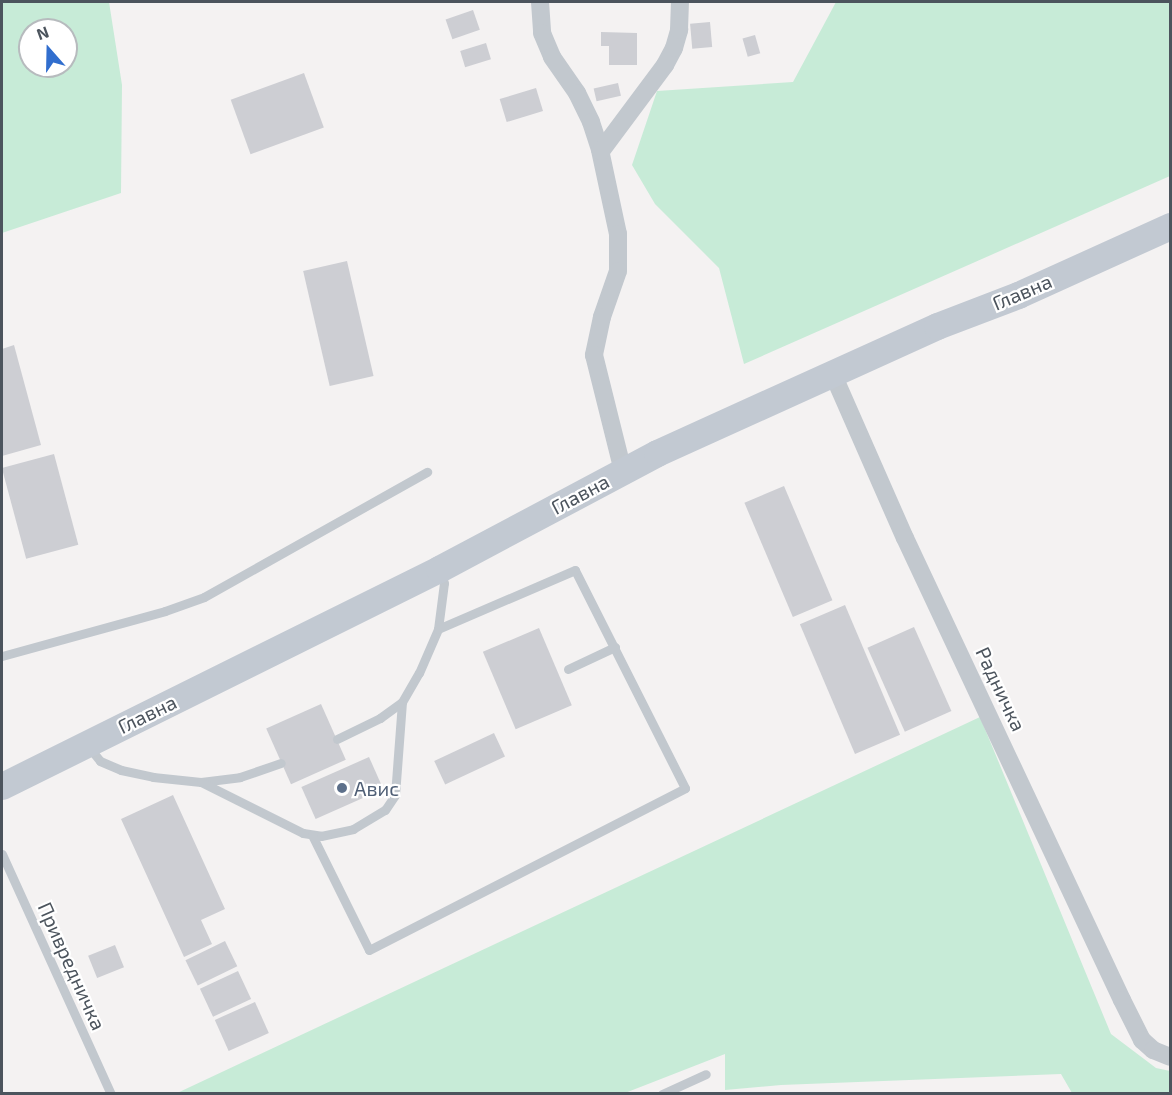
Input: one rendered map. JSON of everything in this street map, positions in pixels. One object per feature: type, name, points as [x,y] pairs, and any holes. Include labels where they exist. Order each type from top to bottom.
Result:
[{"type":"main road","name":"Главна","points":[[2,786],[440,569],[623,471],[832,372],[937,326],[1018,295],[1170,226]]},
{"type":"street","points":[[540,2],[542,33],[552,57],[577,93],[591,122],[601,151],[618,234],[618,271],[602,317],[594,355],[623,471]]},
{"type":"street","points":[[601,151],[665,65],[674,48],[680,2]]},
{"type":"street","name":"Радничка","points":[[832,372],[910,548],[1133,1023],[1142,1040],[1154,1050],[1170,1058]]},
{"type":"lane","points":[[2,656],[165,611],[204,597],[427,472]]},
{"type":"lane","points":[[337,739],[380,718],[402,702],[419,673],[438,629],[444,583],[440,569]]},
{"type":"lane","points":[[312,835],[369,950],[685,788],[575,570],[438,629]]},
{"type":"lane","points":[[568,669],[615,647]]},
{"type":"lane","points":[[201,782],[292,829],[312,835],[330,836],[353,829],[389,806],[398,781],[402,702]]},
{"type":"lane","points":[[87,744],[100,762],[121,770],[153,777],[201,782],[240,777],[281,763]]},
{"type":"lane","name":"Привредничка","points":[[2,854],[111,1094]]},
{"type":"lane","points":[[662,1094],[706,1074]]},
{"type":"green space","points":[[2,2],[109,2],[122,85],[121,193],[2,233]]},
{"type":"green space","points":[[836,2],[1170,2],[1170,176],[744,364],[719,268],[655,204],[632,165],[657,91],[793,82]]},
{"type":"green space","points":[[980,717],[1111,1034],[1156,1068],[1170,1071],[1170,1094],[1072,1093],[1061,1074],[781,1085],[725,1090],[725,1054],[625,1093],[175,1094]]},
{"type":"building","points":[[473,10],[480,30],[452,39],[446,19]]},
{"type":"building","points":[[710,22],[712,47],[692,49],[690,24]]},
{"type":"building","points":[[601,32],[637,33],[637,65],[609,65],[609,46],[601,46]]},
{"type":"building","points":[[755,35],[760,53],[748,57],[743,39]]},
{"type":"building","points":[[486,43],[491,59],[465,67],[460,51]]},
{"type":"building","points":[[304,73],[324,128],[251,154],[231,100]]},
{"type":"building","points":[[618,83],[621,96],[597,101],[594,89]]},
{"type":"building","points":[[536,88],[543,111],[507,122],[500,99]]},
{"type":"building","points":[[347,261],[374,376],[330,386],[303,271]]},
{"type":"building","points":[[14,345],[41,445],[2,456],[2,349]]},
{"type":"building","points":[[54,454],[78,545],[26,559],[2,468]]},
{"type":"building","points":[[784,486],[832,600],[793,617],[744,503]]},
{"type":"building","points":[[845,605],[900,735],[855,754],[800,624]]},
{"type":"building","points":[[914,627],[951,711],[905,732],[867,648]]},
{"type":"building","points":[[539,628],[572,705],[516,729],[483,652]]},
{"type":"building","points":[[321,704],[346,760],[291,784],[266,728]]},
{"type":"building","points":[[494,733],[505,757],[445,784],[434,761]]},
{"type":"building","points":[[369,757],[383,789],[316,819],[301,787]]},
{"type":"building","points":[[173,795],[225,909],[201,920],[212,944],[184,957],[121,819]]},
{"type":"building","points":[[225,941],[237,966],[198,985],[185,960]]},
{"type":"building","points":[[115,945],[124,967],[97,978],[88,956]]},
{"type":"building","points":[[238,971],[251,999],[213,1017],[200,989]]},
{"type":"building","points":[[255,1002],[269,1033],[229,1051],[215,1020]]},
{"type":"place","name":"Авис","points":[[342,788]]}]
